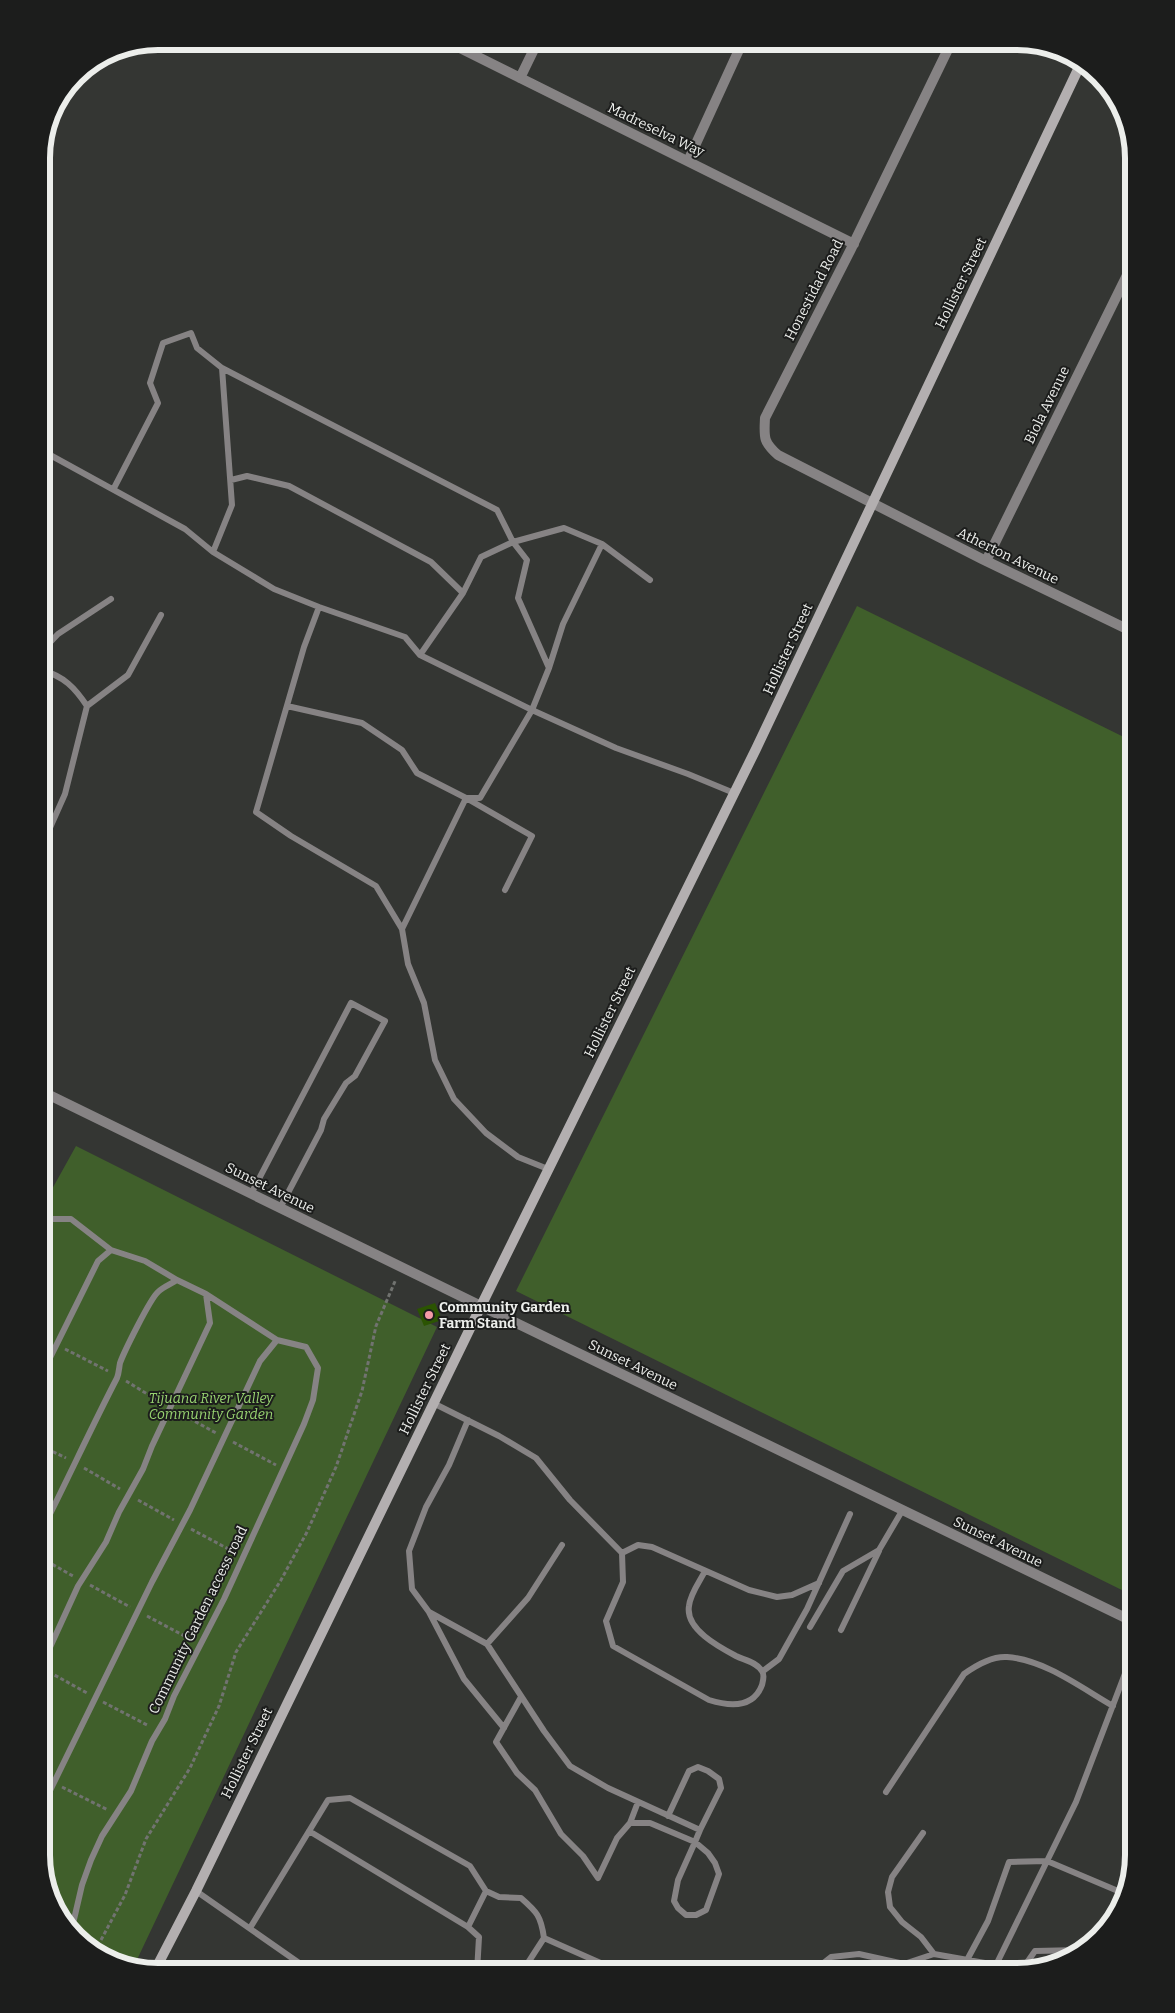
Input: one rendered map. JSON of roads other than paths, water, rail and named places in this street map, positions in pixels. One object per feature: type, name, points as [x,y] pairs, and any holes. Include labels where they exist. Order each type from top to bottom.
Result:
[{"type":"street","name":"Madreselva Way","points":[[464,50],[854,244]]},
{"type":"street","points":[[520,78],[534,50]]},
{"type":"street","points":[[688,161],[739,50]]},
{"type":"street","name":"Honestidad Road","points":[[872,503],[778,455],[768,447],[764,437],[765,418],[854,244],[948,50]]},
{"type":"street","name":"Hollister Street","points":[[159,1963],[196,1891],[480,1306],[734,793],[1078,69]]},
{"type":"street","name":"Biola Avenue","points":[[986,560],[1125,279]]},
{"type":"street","name":"Atherton Avenue","points":[[872,503],[1125,628]]},
{"type":"street","name":"Sunset Avenue","points":[[50,1095],[480,1306],[1125,1618]]},
{"type":"lane","points":[[114,488],[158,403],[150,383],[164,343],[191,333],[197,348],[222,368],[497,510],[513,542],[527,560],[518,598],[549,668]]},
{"type":"lane","points":[[213,552],[232,505],[222,368]]},
{"type":"lane","points":[[50,454],[185,529],[213,552],[274,588],[319,607],[405,637],[420,655],[532,710],[616,748],[734,793]]},
{"type":"lane","points":[[231,480],[247,476],[289,486],[431,562],[463,593]]},
{"type":"lane","points":[[420,655],[463,593],[481,557],[513,542],[564,528],[602,544],[650,580]]},
{"type":"lane","points":[[466,798],[480,798],[532,710],[549,668],[563,624],[602,544]]},
{"type":"lane","points":[[50,642],[58,634],[111,599]]},
{"type":"lane","points":[[319,607],[304,647],[256,812],[290,836],[376,886],[402,928],[408,964],[424,1002],[435,1060],[454,1098],[486,1133],[518,1157],[548,1170]]},
{"type":"lane","points":[[50,828],[65,794],[87,706],[128,674],[161,615]]},
{"type":"lane","points":[[50,672],[74,687],[87,706]]},
{"type":"lane","points":[[287,706],[362,723],[402,750],[417,773],[466,798],[532,836],[506,890]]},
{"type":"lane","points":[[402,928],[466,798]]},
{"type":"lane","points":[[251,1194],[351,1003],[385,1021],[358,1071],[346,1083],[324,1119],[321,1130],[280,1208]]},
{"type":"lane","name":"Community Garden access road","points":[[51,1219],[71,1219],[111,1250],[145,1261],[206,1294],[277,1340],[306,1347],[318,1368],[313,1400],[304,1424],[201,1646],[152,1741],[131,1791],[118,1814],[102,1836],[82,1885],[73,1922]]},
{"type":"lane","points":[[50,1358],[98,1261],[111,1250]]},
{"type":"lane","points":[[50,1513],[110,1388],[118,1376],[120,1363],[157,1292],[178,1280]]},
{"type":"lane","points":[[50,1648],[82,1580],[106,1542],[210,1323],[206,1294]]},
{"type":"lane","points":[[50,1791],[183,1524],[260,1360],[277,1340]]},
{"type":"lane","points":[[433,1403],[500,1436],[536,1458],[570,1500],[622,1553],[623,1582],[606,1621],[612,1646],[709,1700],[727,1705],[741,1704],[755,1696],[760,1689],[764,1679],[763,1671],[710,1640],[699,1631],[693,1622],[689,1614],[688,1605],[705,1571]]},
{"type":"lane","points":[[468,1420],[448,1465],[426,1507],[409,1551],[412,1588],[429,1612],[464,1679],[504,1728]]},
{"type":"lane","points":[[840,1630],[879,1550],[902,1511]]},
{"type":"lane","points":[[763,1671],[780,1659],[808,1609],[850,1514]]},
{"type":"lane","points":[[487,1644],[528,1598],[562,1545]]},
{"type":"lane","points":[[622,1553],[638,1545],[652,1547],[749,1590],[777,1598],[792,1595],[819,1583]]},
{"type":"lane","points":[[810,1627],[843,1571],[879,1550]]},
{"type":"lane","points":[[429,1612],[487,1644],[521,1697],[570,1766],[608,1788],[700,1830]]},
{"type":"lane","points":[[886,1792],[964,1674],[979,1664],[1005,1656],[1042,1666],[1113,1706]]},
{"type":"lane","points":[[997,1963],[1076,1802],[1125,1674]]},
{"type":"lane","points":[[521,1697],[496,1742],[517,1773],[534,1790],[561,1834],[583,1856],[598,1878],[617,1838],[630,1823],[638,1802]]},
{"type":"lane","points":[[630,1823],[650,1823],[695,1842],[708,1852],[719,1874],[706,1910],[696,1915],[686,1915],[678,1908],[674,1901],[678,1880],[695,1842],[700,1830],[721,1788],[720,1779],[698,1767],[689,1771],[668,1816]]},
{"type":"lane","points":[[250,1928],[328,1800],[350,1798],[470,1866],[486,1892],[499,1897],[521,1898],[537,1912],[542,1922],[544,1938],[528,1963]]},
{"type":"lane","points":[[309,1831],[468,1927],[479,1937],[478,1963]]},
{"type":"lane","points":[[923,1833],[892,1877],[888,1892],[890,1907],[902,1922],[921,1937],[934,1954]]},
{"type":"lane","points":[[967,1960],[988,1921],[1008,1862],[1047,1861],[1119,1891]]},
{"type":"lane","points":[[196,1891],[299,1963]]},
{"type":"lane","points":[[468,1927],[486,1892]]},
{"type":"lane","points":[[544,1938],[601,1963]]},
{"type":"lane","points":[[1027,1962],[1035,1951],[1068,1950]]},
{"type":"lane","points":[[824,1963],[831,1958],[859,1954],[900,1963]]},
{"type":"lane","points":[[907,1963],[934,1954],[984,1963]]},
{"type":"place","name":"Community Garden Farm Stand","points":[[429,1315]]},
{"type":"park label","name":"Tijuana River Valley Community Garden","points":[[211,1406]]}]
